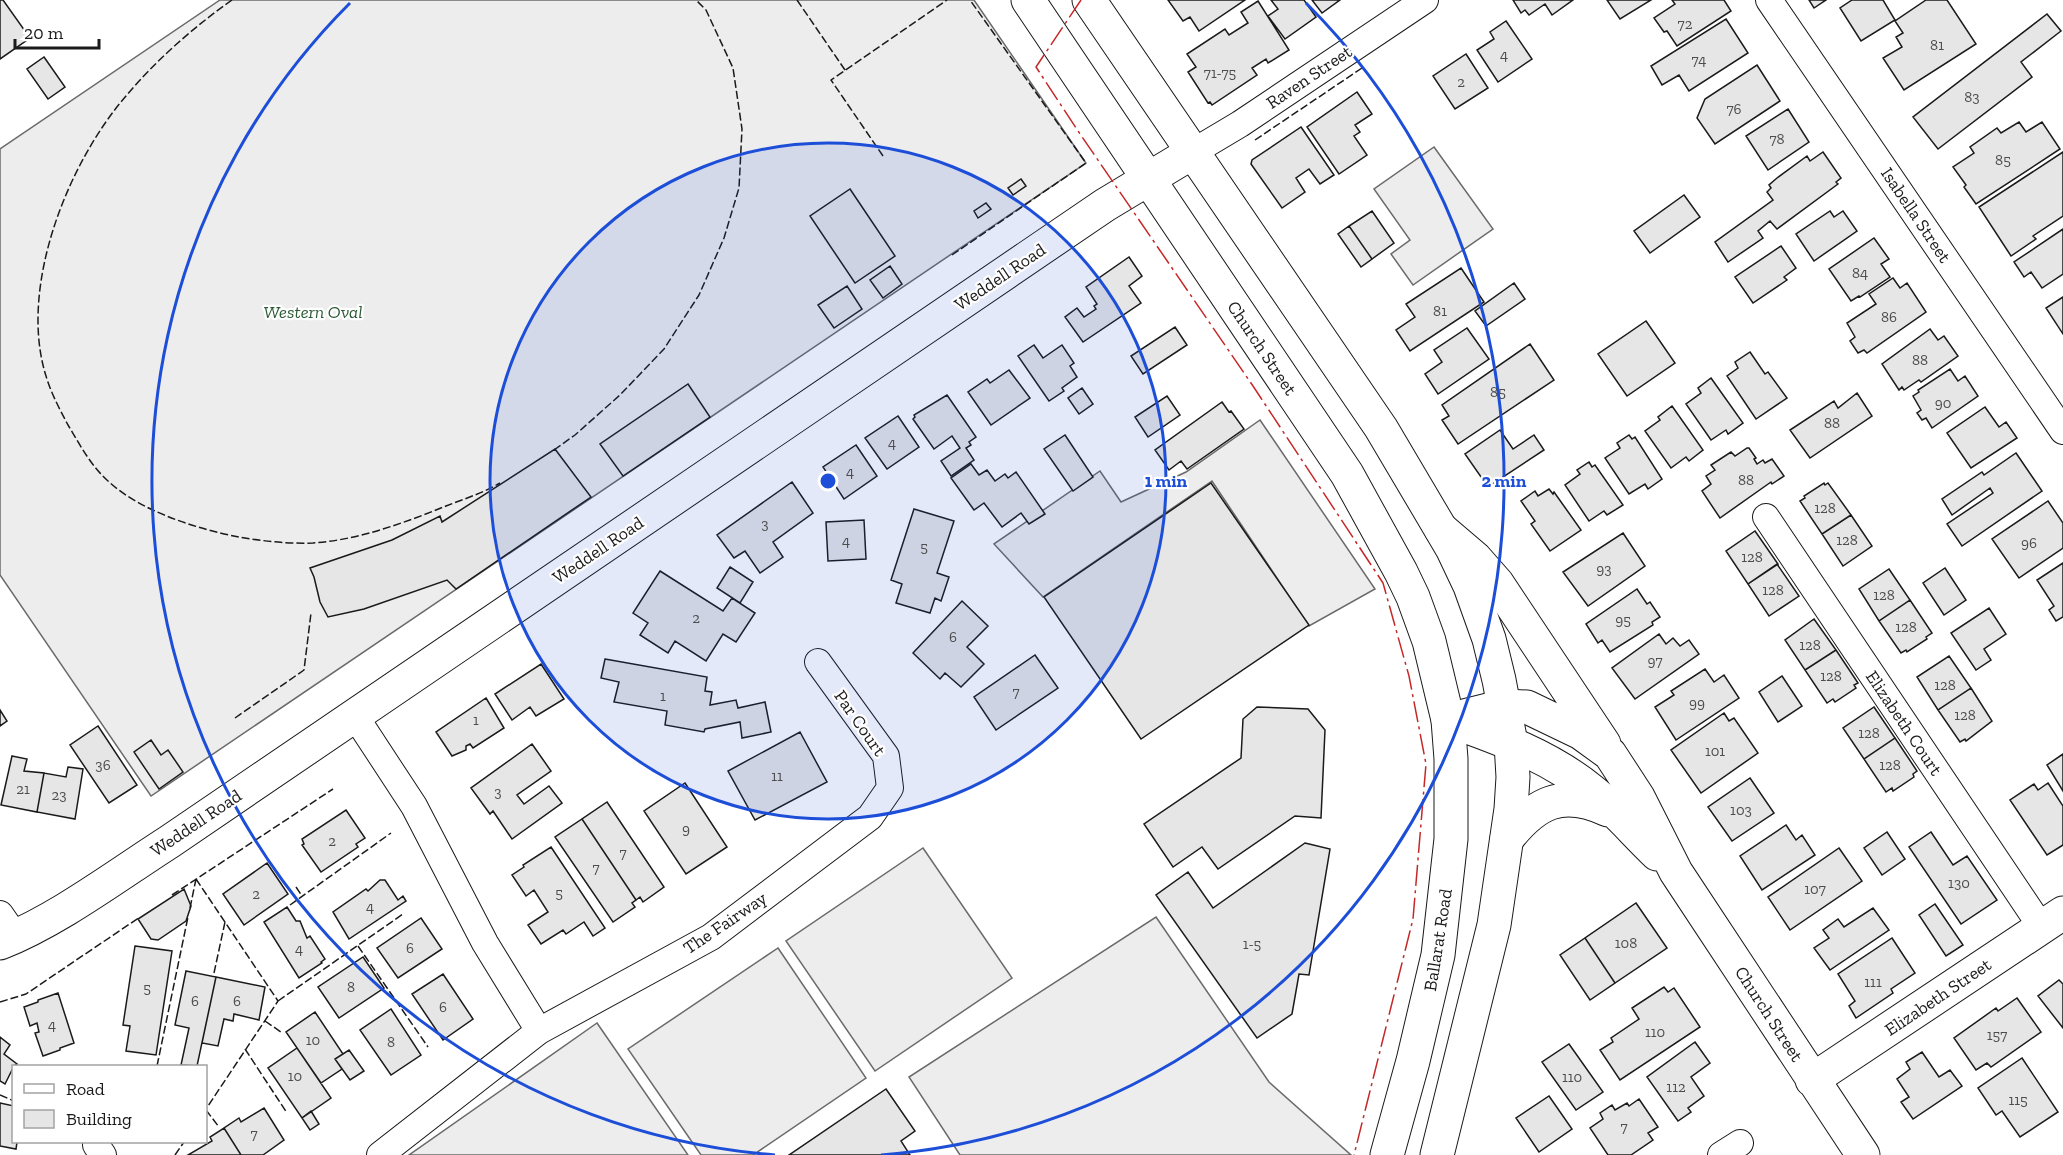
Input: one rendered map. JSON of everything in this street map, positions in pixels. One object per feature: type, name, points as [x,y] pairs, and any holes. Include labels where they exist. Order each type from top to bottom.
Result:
[{"type":"main road","name":"Church Street","points":[[1028,0],[1314,424],[1369,512],[1401,572],[1419,613],[1437,667],[1448,720]]},
{"type":"main road","points":[[1089,0],[1381,428],[1461,566],[1480,612],[1494,657],[1511,743],[1513,777],[1507,839],[1494,925],[1437,1155]]},
{"type":"main road","name":"Weddell Road","points":[[5,931],[60,912],[169,842],[1105,205],[1193,152]]},
{"type":"main road","points":[[1441,529],[1475,558],[1497,583],[1610,754]]},
{"type":"main road","name":"Church Street","points":[[1448,720],[1504,706],[1520,706],[1540,712],[1581,733],[1610,754],[1638,797],[1676,872],[1863,1155]]},
{"type":"main road","name":"Church Street","points":[[1448,720],[1538,755],[1585,785],[1676,872]]},
{"type":"main road","name":"Ballarat Road","points":[[1387,1155],[1413,1061],[1438,955],[1451,839],[1451,759],[1448,720]]},
{"type":"main road","points":[[1507,839],[1525,819],[1543,805],[1554,800],[1584,802],[1617,815]]},
{"type":"main road","name":"Elizabeth Street","points":[[1812,1080],[2052,920]]},
{"type":"street","name":"Raven Street","points":[[1193,152],[1240,124],[1425,0]]},
{"type":"street","name":"Isabella Street","points":[[1769,0],[2063,430]]},
{"type":"street","name":"Elizabeth Court","points":[[1766,517],[2052,920]]},
{"type":"street","name":"Par Court","points":[[818,662],[886,756],[890,788]]},
{"type":"street","points":[[355,716],[414,806],[485,943],[540,1031]]},
{"type":"street","name":"The Fairway","points":[[380,1155],[540,1031],[711,937],[870,817],[890,788]]},
{"type":"shaded area","name":"Western Oval","points":[[220,0],[974,0],[1086,163],[151,796],[0,575],[0,149]]},
{"type":"shaded area","points":[[1434,147],[1493,229],[1413,285],[1391,254],[1410,240],[1374,189]]},
{"type":"shaded area","points":[[1260,420],[1375,589],[1309,626],[1212,481],[1043,597],[994,544],[1100,471],[1121,502],[1186,472]]},
{"type":"shaded area","points":[[923,848],[1012,978],[875,1071],[786,941]]},
{"type":"shaded area","points":[[1156,917],[1269,1082],[1351,1155],[960,1155],[909,1077]]},
{"type":"shaded area","points":[[778,948],[866,1078],[753,1155],[701,1155],[628,1049]]},
{"type":"shaded area","points":[[597,1023],[688,1155],[409,1155]]},
{"type":"building","points":[[0,0],[3,0],[30,38],[0,59]]},
{"type":"building","points":[[1168,0],[1245,0],[1199,31],[1190,17],[1183,21]]},
{"type":"building","points":[[1271,0],[1304,0],[1316,17],[1285,39],[1268,16],[1278,9]]},
{"type":"building","points":[[1312,0],[1340,0],[1322,13]]},
{"type":"building","points":[[1513,0],[1573,0],[1552,15],[1545,4],[1529,15],[1525,10],[1521,13]]},
{"type":"building","points":[[1607,0],[1651,0],[1620,19]]},
{"type":"building","points":[[1672,0],[1724,0],[1731,11],[1677,46],[1654,18],[1675,4]]},
{"type":"building","points":[[1809,0],[1826,0],[1814,8]]},
{"type":"building","points":[[1852,0],[1883,0],[1895,20],[1861,41],[1840,8]]},
{"type":"building","points":[[1926,0],[1947,0],[1976,44],[1904,90],[1883,58],[1902,47],[1896,37],[1903,33],[1895,21]]},
{"type":"building","points":[[1258,1],[1289,50],[1268,63],[1266,59],[1252,68],[1257,75],[1212,105],[1208,103],[1188,72],[1196,67],[1187,54],[1225,29],[1229,35],[1248,23],[1241,12]]},
{"type":"building","points":[[2047,14],[2061,31],[2021,62],[2032,77],[1938,149],[1913,117]]},
{"type":"building","points":[[1726,19],[1748,53],[1689,91],[1679,75],[1662,85],[1651,66]]},
{"type":"building","points":[[1506,21],[1532,59],[1498,82],[1477,50],[1494,39],[1490,32]]},
{"type":"building","points":[[1466,54],[1488,88],[1455,109],[1433,76]]},
{"type":"building","points":[[44,57],[65,87],[48,99],[27,69]]},
{"type":"building","points":[[1757,65],[1780,101],[1715,144],[1697,118],[1705,99]]},
{"type":"building","points":[[1357,92],[1372,114],[1355,125],[1360,132],[1354,136],[1367,155],[1339,174],[1307,127]]},
{"type":"building","points":[[1788,109],[1809,142],[1768,170],[1746,136]]},
{"type":"building","points":[[2019,122],[2026,132],[2042,122],[2060,149],[1976,204],[1953,167],[1974,153],[1970,147],[1997,128],[2001,133]]},
{"type":"building","points":[[1301,127],[1334,175],[1320,184],[1309,169],[1296,178],[1305,192],[1282,208],[1251,164],[1252,160]]},
{"type":"building","points":[[1823,152],[1841,178],[1836,182],[1838,184],[1777,229],[1770,221],[1758,231],[1763,238],[1728,262],[1715,242],[1773,200],[1767,192],[1771,188],[1769,185],[1777,178],[1807,156],[1810,161]]},
{"type":"building","points":[[2063,152],[2063,216],[2033,236],[2036,239],[2011,256],[1979,207]]},
{"type":"building","points":[[1021,179],[1026,186],[1013,195],[1008,188]]},
{"type":"building","points":[[850,189],[895,256],[855,283],[810,216]]},
{"type":"building","points":[[1684,195],[1700,217],[1650,253],[1634,231]]},
{"type":"building","points":[[986,203],[991,209],[978,218],[974,211]]},
{"type":"building","points":[[1372,211],[1394,243],[1372,259],[1349,226]]},
{"type":"building","points":[[1830,211],[1834,217],[1843,211],[1857,231],[1814,261],[1796,234]]},
{"type":"building","points":[[1349,226],[1372,259],[1361,267],[1338,234]]},
{"type":"building","points":[[2063,229],[2063,274],[2042,288],[2031,272],[2024,277],[2014,262]]},
{"type":"building","points":[[1874,238],[1889,259],[1881,264],[1890,277],[1851,301],[1829,269]]},
{"type":"building","points":[[1781,246],[1796,268],[1784,277],[1787,280],[1753,303],[1735,277]]},
{"type":"building","points":[[1129,257],[1142,276],[1129,286],[1141,303],[1083,342],[1065,317],[1077,308],[1084,317],[1096,309],[1094,306],[1097,304],[1086,287]]},
{"type":"building","points":[[890,266],[902,284],[883,298],[870,280]]},
{"type":"building","points":[[1461,268],[1484,302],[1410,351],[1396,330],[1415,317],[1406,304]]},
{"type":"building","points":[[1893,278],[1900,288],[1907,283],[1926,312],[1867,353],[1864,350],[1858,353],[1850,341],[1855,337],[1847,323],[1876,304],[1869,294]]},
{"type":"building","points":[[1514,283],[1525,299],[1486,326],[1475,311]]},
{"type":"building","points":[[847,286],[862,309],[834,328],[818,305]]},
{"type":"building","points":[[2063,297],[2063,334],[2046,308]]},
{"type":"building","points":[[1646,321],[1675,363],[1627,396],[1598,354]]},
{"type":"building","points":[[1175,327],[1187,345],[1143,374],[1131,356]]},
{"type":"building","points":[[1467,328],[1489,359],[1438,394],[1425,374],[1442,362],[1434,350]]},
{"type":"building","points":[[1930,329],[1938,340],[1944,336],[1958,356],[1921,382],[1919,380],[1904,390],[1902,387],[1899,390],[1882,364]]},
{"type":"building","points":[[1530,344],[1554,380],[1458,444],[1442,420],[1449,416],[1442,405]]},
{"type":"building","points":[[1034,345],[1043,358],[1062,345],[1074,363],[1070,366],[1077,377],[1062,388],[1064,391],[1049,401],[1018,356]]},
{"type":"building","points":[[1750,352],[1765,374],[1768,372],[1787,398],[1756,419],[1727,376],[1738,368],[1735,362]]},
{"type":"building","points":[[1950,369],[1958,381],[1965,376],[1978,396],[1932,428],[1926,418],[1922,420],[1917,413],[1921,410],[1913,396],[1919,392],[1918,390]]},
{"type":"building","points":[[1009,370],[1030,398],[991,425],[968,392],[987,379],[990,383]]},
{"type":"building","points":[[1711,378],[1743,423],[1728,434],[1726,430],[1711,440],[1686,404],[1701,393],[1698,388]]},
{"type":"building","points":[[688,384],[710,417],[623,476],[600,444]]},
{"type":"building","points":[[1082,388],[1093,404],[1079,414],[1068,398]]},
{"type":"building","points":[[1857,393],[1872,416],[1810,458],[1790,430],[1834,401],[1838,408]]},
{"type":"building","points":[[947,395],[976,437],[969,442],[971,445],[966,448],[974,460],[951,476],[941,461],[960,448],[952,436],[934,449],[913,419],[914,415]]},
{"type":"building","points":[[1167,396],[1180,415],[1148,437],[1135,417]]},
{"type":"building","points":[[1222,402],[1244,429],[1187,469],[1181,461],[1169,470],[1155,450]]},
{"type":"building","points":[[1672,406],[1703,450],[1689,461],[1686,457],[1671,468],[1645,431],[1660,420],[1658,417]]},
{"type":"building","points":[[1985,407],[1999,427],[2006,422],[2017,438],[1971,468],[1947,433]]},
{"type":"building","points":[[898,416],[919,447],[887,469],[865,438]]},
{"type":"building","points":[[1500,430],[1513,449],[1534,435],[1544,450],[1488,487],[1465,454]]},
{"type":"building","points":[[1065,435],[1093,477],[1073,491],[1044,449]]},
{"type":"building","points":[[1629,435],[1632,439],[1635,437],[1662,479],[1648,489],[1645,484],[1629,494],[1605,458],[1620,448],[1617,443]]},
{"type":"building","points":[[856,445],[877,476],[844,499],[823,467]]},
{"type":"building","points":[[1747,448],[1756,458],[1754,459],[1757,464],[1763,460],[1765,463],[1772,459],[1784,476],[1772,484],[1771,482],[1720,518],[1702,491],[1711,484],[1706,476],[1715,470],[1711,465],[1731,452],[1735,456]]},
{"type":"building","points":[[555,449],[591,497],[456,589],[447,580],[364,609],[328,617],[320,602],[310,568],[392,540],[440,516],[442,522]]},
{"type":"building","points":[[2016,453],[2042,491],[1962,546],[1947,524],[1993,493],[1990,488],[1952,515],[1942,499],[1982,472],[1984,475]]},
{"type":"building","points":[[1589,462],[1592,467],[1595,465],[1623,505],[1607,515],[1604,511],[1589,521],[1565,485],[1580,474],[1577,470]]},
{"type":"building","points":[[971,464],[979,475],[987,470],[995,481],[1005,474],[1008,478],[1016,472],[1045,514],[1029,524],[1021,513],[1002,527],[984,503],[974,510],[951,478]]},
{"type":"building","points":[[792,482],[813,513],[773,542],[783,557],[760,573],[745,551],[734,558],[717,535]]},
{"type":"building","points":[[1211,483],[1309,625],[1141,739],[1044,597]]},
{"type":"building","points":[[1824,483],[1825,485],[1828,483],[1851,515],[1822,534],[1800,501]]},
{"type":"building","points":[[1549,489],[1553,494],[1554,492],[1581,530],[1550,551],[1531,524],[1535,521],[1521,501],[1535,491],[1538,496]]},
{"type":"building","points":[[2048,501],[2063,523],[2063,548],[2019,578],[1992,539]]},
{"type":"building","points":[[914,509],[954,521],[937,573],[949,577],[941,601],[935,598],[930,613],[896,603],[902,584],[891,580]]},
{"type":"building","points":[[1851,515],[1872,546],[1843,566],[1822,534]]},
{"type":"building","points":[[864,520],[866,559],[828,561],[826,522]]},
{"type":"building","points":[[1755,531],[1778,564],[1748,584],[1726,551]]},
{"type":"building","points":[[1623,533],[1645,566],[1588,606],[1563,572]]},
{"type":"building","points":[[2063,563],[2063,617],[2056,621],[2049,610],[2054,606],[2037,580]]},
{"type":"building","points":[[1777,564],[1799,596],[1769,616],[1748,584]]},
{"type":"building","points":[[730,567],[753,582],[740,603],[717,588]]},
{"type":"building","points":[[1945,568],[1966,600],[1944,615],[1923,583]]},
{"type":"building","points":[[1889,569],[1910,600],[1879,621],[1859,589]]},
{"type":"building","points":[[660,571],[723,611],[732,598],[755,613],[736,642],[723,634],[706,661],[675,641],[668,653],[640,635],[648,623],[633,613]]},
{"type":"building","points":[[1637,589],[1660,617],[1652,622],[1653,625],[1610,652],[1602,640],[1598,643],[1586,624]]},
{"type":"building","points":[[1910,600],[1932,633],[1907,652],[1906,650],[1901,653],[1879,621]]},
{"type":"building","points":[[962,601],[988,626],[967,647],[984,664],[961,687],[945,673],[940,679],[913,653]]},
{"type":"building","points":[[1989,608],[2006,634],[1984,649],[1991,660],[1976,670],[1951,633]]},
{"type":"building","points":[[1814,619],[1836,650],[1805,670],[1785,640]]},
{"type":"building","points":[[1659,634],[1666,644],[1673,638],[1680,646],[1689,640],[1699,654],[1635,699],[1612,668]]},
{"type":"building","points":[[1836,650],[1858,683],[1854,685],[1856,688],[1835,702],[1833,699],[1827,703],[1805,670]]},
{"type":"building","points":[[1035,655],[1058,688],[996,730],[974,697]]},
{"type":"building","points":[[1949,656],[1971,688],[1938,710],[1917,677]]},
{"type":"building","points":[[605,659],[707,677],[705,691],[712,692],[710,705],[736,700],[738,708],[765,702],[771,732],[742,738],[740,722],[705,729],[704,732],[665,725],[667,711],[614,702],[619,682],[601,678]]},
{"type":"building","points":[[541,664],[564,699],[536,716],[530,707],[512,720],[495,694]]},
{"type":"building","points":[[1705,669],[1714,682],[1724,675],[1739,698],[1676,740],[1655,707],[1674,695],[1671,691]]},
{"type":"building","points":[[1782,676],[1802,706],[1778,722],[1759,692]]},
{"type":"building","points":[[1971,688],[1992,721],[1966,741],[1965,739],[1960,742],[1938,710]]},
{"type":"building","points":[[486,698],[504,728],[473,748],[470,744],[466,746],[466,750],[452,756],[436,732]]},
{"type":"building","points":[[1257,707],[1308,709],[1325,730],[1321,818],[1295,816],[1218,869],[1202,847],[1173,867],[1144,824],[1241,758],[1243,719]]},
{"type":"building","points":[[1874,707],[1895,738],[1864,759],[1843,728]]},
{"type":"building","points":[[0,710],[7,721],[0,726]]},
{"type":"building","points":[[1724,713],[1729,721],[1734,718],[1758,753],[1701,793],[1671,750]]},
{"type":"building","points":[[98,726],[137,785],[109,803],[70,745]]},
{"type":"building","points":[[800,732],[827,782],[755,820],[728,771]]},
{"type":"building","points":[[1895,738],[1917,771],[1913,774],[1914,777],[1893,791],[1892,788],[1886,792],[1864,759]]},
{"type":"building","points":[[151,740],[161,755],[168,750],[183,772],[159,789],[134,752]]},
{"type":"building","points":[[532,744],[551,771],[517,795],[524,804],[549,786],[562,803],[512,839],[493,811],[490,814],[471,788]]},
{"type":"building","points":[[2063,754],[2063,791],[2047,765]]},
{"type":"building","points":[[12,756],[27,759],[24,771],[44,773],[37,812],[1,805]]},
{"type":"building","points":[[68,767],[83,769],[75,819],[37,812],[44,773],[66,777]]},
{"type":"building","points":[[1750,778],[1774,813],[1732,841],[1708,807]]},
{"type":"building","points":[[685,783],[727,847],[686,874],[644,811]]},
{"type":"building","points":[[2048,783],[2063,806],[2063,845],[2047,855],[2010,800],[2034,784],[2038,790]]},
{"type":"building","points":[[607,802],[664,887],[643,902],[640,897],[636,900],[582,819]]},
{"type":"building","points":[[346,810],[365,838],[356,844],[358,847],[321,872],[302,845],[304,844],[302,839]]},
{"type":"building","points":[[582,819],[636,900],[632,903],[635,907],[613,922],[555,837]]},
{"type":"building","points":[[1786,825],[1796,840],[1802,835],[1815,855],[1762,890],[1740,856]]},
{"type":"building","points":[[1887,832],[1905,859],[1882,875],[1864,848]]},
{"type":"building","points":[[1931,832],[1953,865],[1967,856],[1997,900],[1961,924],[1909,847]]},
{"type":"building","points":[[1305,843],[1330,849],[1309,975],[1299,974],[1292,1014],[1257,1038],[1156,895],[1188,872],[1213,908]]},
{"type":"building","points":[[551,847],[605,928],[593,936],[584,922],[566,934],[563,930],[541,944],[528,925],[548,912],[534,890],[526,896],[512,875]]},
{"type":"building","points":[[1839,848],[1862,881],[1790,930],[1768,897]]},
{"type":"building","points":[[267,863],[288,894],[244,925],[223,894]]},
{"type":"building","points":[[380,880],[385,880],[398,900],[403,896],[406,901],[349,939],[333,912],[366,889],[368,891]]},
{"type":"building","points":[[184,889],[191,906],[186,921],[158,940],[151,939],[138,919]]},
{"type":"building","points":[[1636,903],[1667,948],[1615,983],[1585,938]]},
{"type":"building","points":[[1935,904],[1963,945],[1946,956],[1919,915]]},
{"type":"building","points":[[287,907],[296,921],[300,921],[307,938],[310,936],[325,959],[299,978],[264,922]]},
{"type":"building","points":[[1873,908],[1889,930],[1830,970],[1814,948],[1829,938],[1823,930],[1838,919],[1844,927]]},
{"type":"building","points":[[421,918],[442,949],[398,978],[377,948]]},
{"type":"building","points":[[1585,938],[1615,983],[1590,1000],[1560,955]]},
{"type":"building","points":[[1892,938],[1915,973],[1891,989],[1893,993],[1856,1018],[1849,1006],[1855,1001],[1838,974]]},
{"type":"building","points":[[135,946],[172,951],[156,1055],[126,1051],[130,1026],[123,1025]]},
{"type":"building","points":[[363,957],[384,988],[339,1018],[318,987]]},
{"type":"building","points":[[186,971],[216,977],[197,1065],[181,1065],[189,1028],[175,1025]]},
{"type":"building","points":[[443,974],[473,1019],[443,1040],[412,994]]},
{"type":"building","points":[[216,977],[265,987],[259,1020],[234,1014],[233,1021],[224,1019],[218,1046],[202,1043]]},
{"type":"building","points":[[2059,980],[2063,984],[2063,1028],[2038,996]]},
{"type":"building","points":[[1664,987],[1668,992],[1674,988],[1700,1027],[1620,1080],[1600,1050],[1613,1042],[1611,1038],[1639,1019],[1632,1008]]},
{"type":"building","points":[[58,993],[74,1043],[43,1056],[35,1033],[39,1032],[37,1023],[30,1026],[24,1007]]},
{"type":"building","points":[[2017,998],[2041,1032],[1991,1067],[1987,1063],[1976,1070],[1954,1038],[1996,1008],[1998,1011]]},
{"type":"building","points":[[391,1009],[421,1055],[391,1075],[360,1030]]},
{"type":"building","points":[[315,1012],[343,1054],[335,1059],[342,1069],[321,1083],[286,1032]]},
{"type":"building","points":[[0,1037],[10,1045],[4,1054],[17,1064],[12,1065],[5,1084],[0,1081]]},
{"type":"building","points":[[1695,1042],[1710,1063],[1691,1077],[1704,1096],[1688,1108],[1691,1112],[1678,1121],[1647,1077]]},
{"type":"building","points":[[1569,1044],[1603,1092],[1576,1110],[1542,1062]]},
{"type":"building","points":[[297,1048],[331,1098],[302,1118],[268,1068]]},
{"type":"building","points":[[349,1050],[364,1071],[350,1080],[335,1059]]},
{"type":"building","points":[[1922,1052],[1939,1077],[1950,1070],[1962,1086],[1913,1119],[1901,1102],[1909,1097],[1897,1079],[1910,1069],[1906,1062]]},
{"type":"building","points":[[2022,1058],[2058,1112],[2020,1137],[2002,1111],[1996,1115],[1978,1088]]},
{"type":"building","points":[[886,1089],[915,1131],[901,1141],[910,1155],[789,1155]]},
{"type":"building","points":[[1549,1096],[1572,1129],[1539,1152],[1516,1118]]},
{"type":"building","points":[[1639,1099],[1658,1127],[1648,1133],[1653,1140],[1631,1155],[1608,1155],[1590,1128],[1603,1119],[1600,1113],[1612,1105],[1615,1110],[1627,1103],[1629,1106]]},
{"type":"building","points":[[0,1103],[12,1106],[12,1143],[17,1143],[16,1149],[0,1146]]},
{"type":"building","points":[[264,1108],[284,1140],[263,1155],[241,1155],[224,1128],[239,1118],[241,1122]]},
{"type":"building","points":[[311,1111],[319,1124],[310,1130],[302,1118]]},
{"type":"building","points":[[224,1128],[241,1155],[188,1155],[212,1141],[210,1137]]},
{"type":"fence","points":[[232,0],[176,45],[126,96],[85,156],[68,191],[54,228],[44,266],[39,304],[39,341],[46,376],[68,425],[96,469],[121,492],[152,510],[188,524],[223,534],[257,540],[313,543],[347,538],[414,519],[500,483]]},
{"type":"fence","points":[[554,450],[575,435],[620,395],[664,349],[699,295],[724,238],[739,188],[742,129],[733,68],[706,10],[696,0]]},
{"type":"fence","points":[[797,0],[845,70]]},
{"type":"fence","points":[[883,156],[831,80],[947,0]]},
{"type":"fence","points":[[952,255],[1086,163],[970,0]]},
{"type":"fence","points":[[1255,140],[1362,68]]},
{"type":"fence","points":[[235,718],[304,670],[311,613]]},
{"type":"fence","points":[[172,895],[333,789]]},
{"type":"fence","points":[[290,905],[391,833]]},
{"type":"fence","points":[[196,879],[278,1001],[207,1108]]},
{"type":"fence","points":[[190,908],[196,879]]},
{"type":"fence","points":[[296,887],[302,896]]},
{"type":"fence","points":[[278,1001],[403,914]]},
{"type":"fence","points":[[0,1002],[26,994],[140,917]]},
{"type":"fence","points":[[157,1065],[188,917]]},
{"type":"fence","points":[[214,973],[225,922]]},
{"type":"fence","points":[[358,946],[428,1047]]},
{"type":"fence","points":[[265,1021],[281,1032]]},
{"type":"fence","points":[[245,1049],[287,1113]]},
{"type":"fence","points":[[0,1095],[12,1100]]},
{"type":"fence","points":[[207,1111],[219,1127]]},
{"type":"fence","points":[[175,1155],[183,1143]]},
{"type":"power","points":[[1081,0],[1036,67],[1253,386],[1383,583],[1409,676],[1426,764],[1413,919],[1354,1155]]}]
